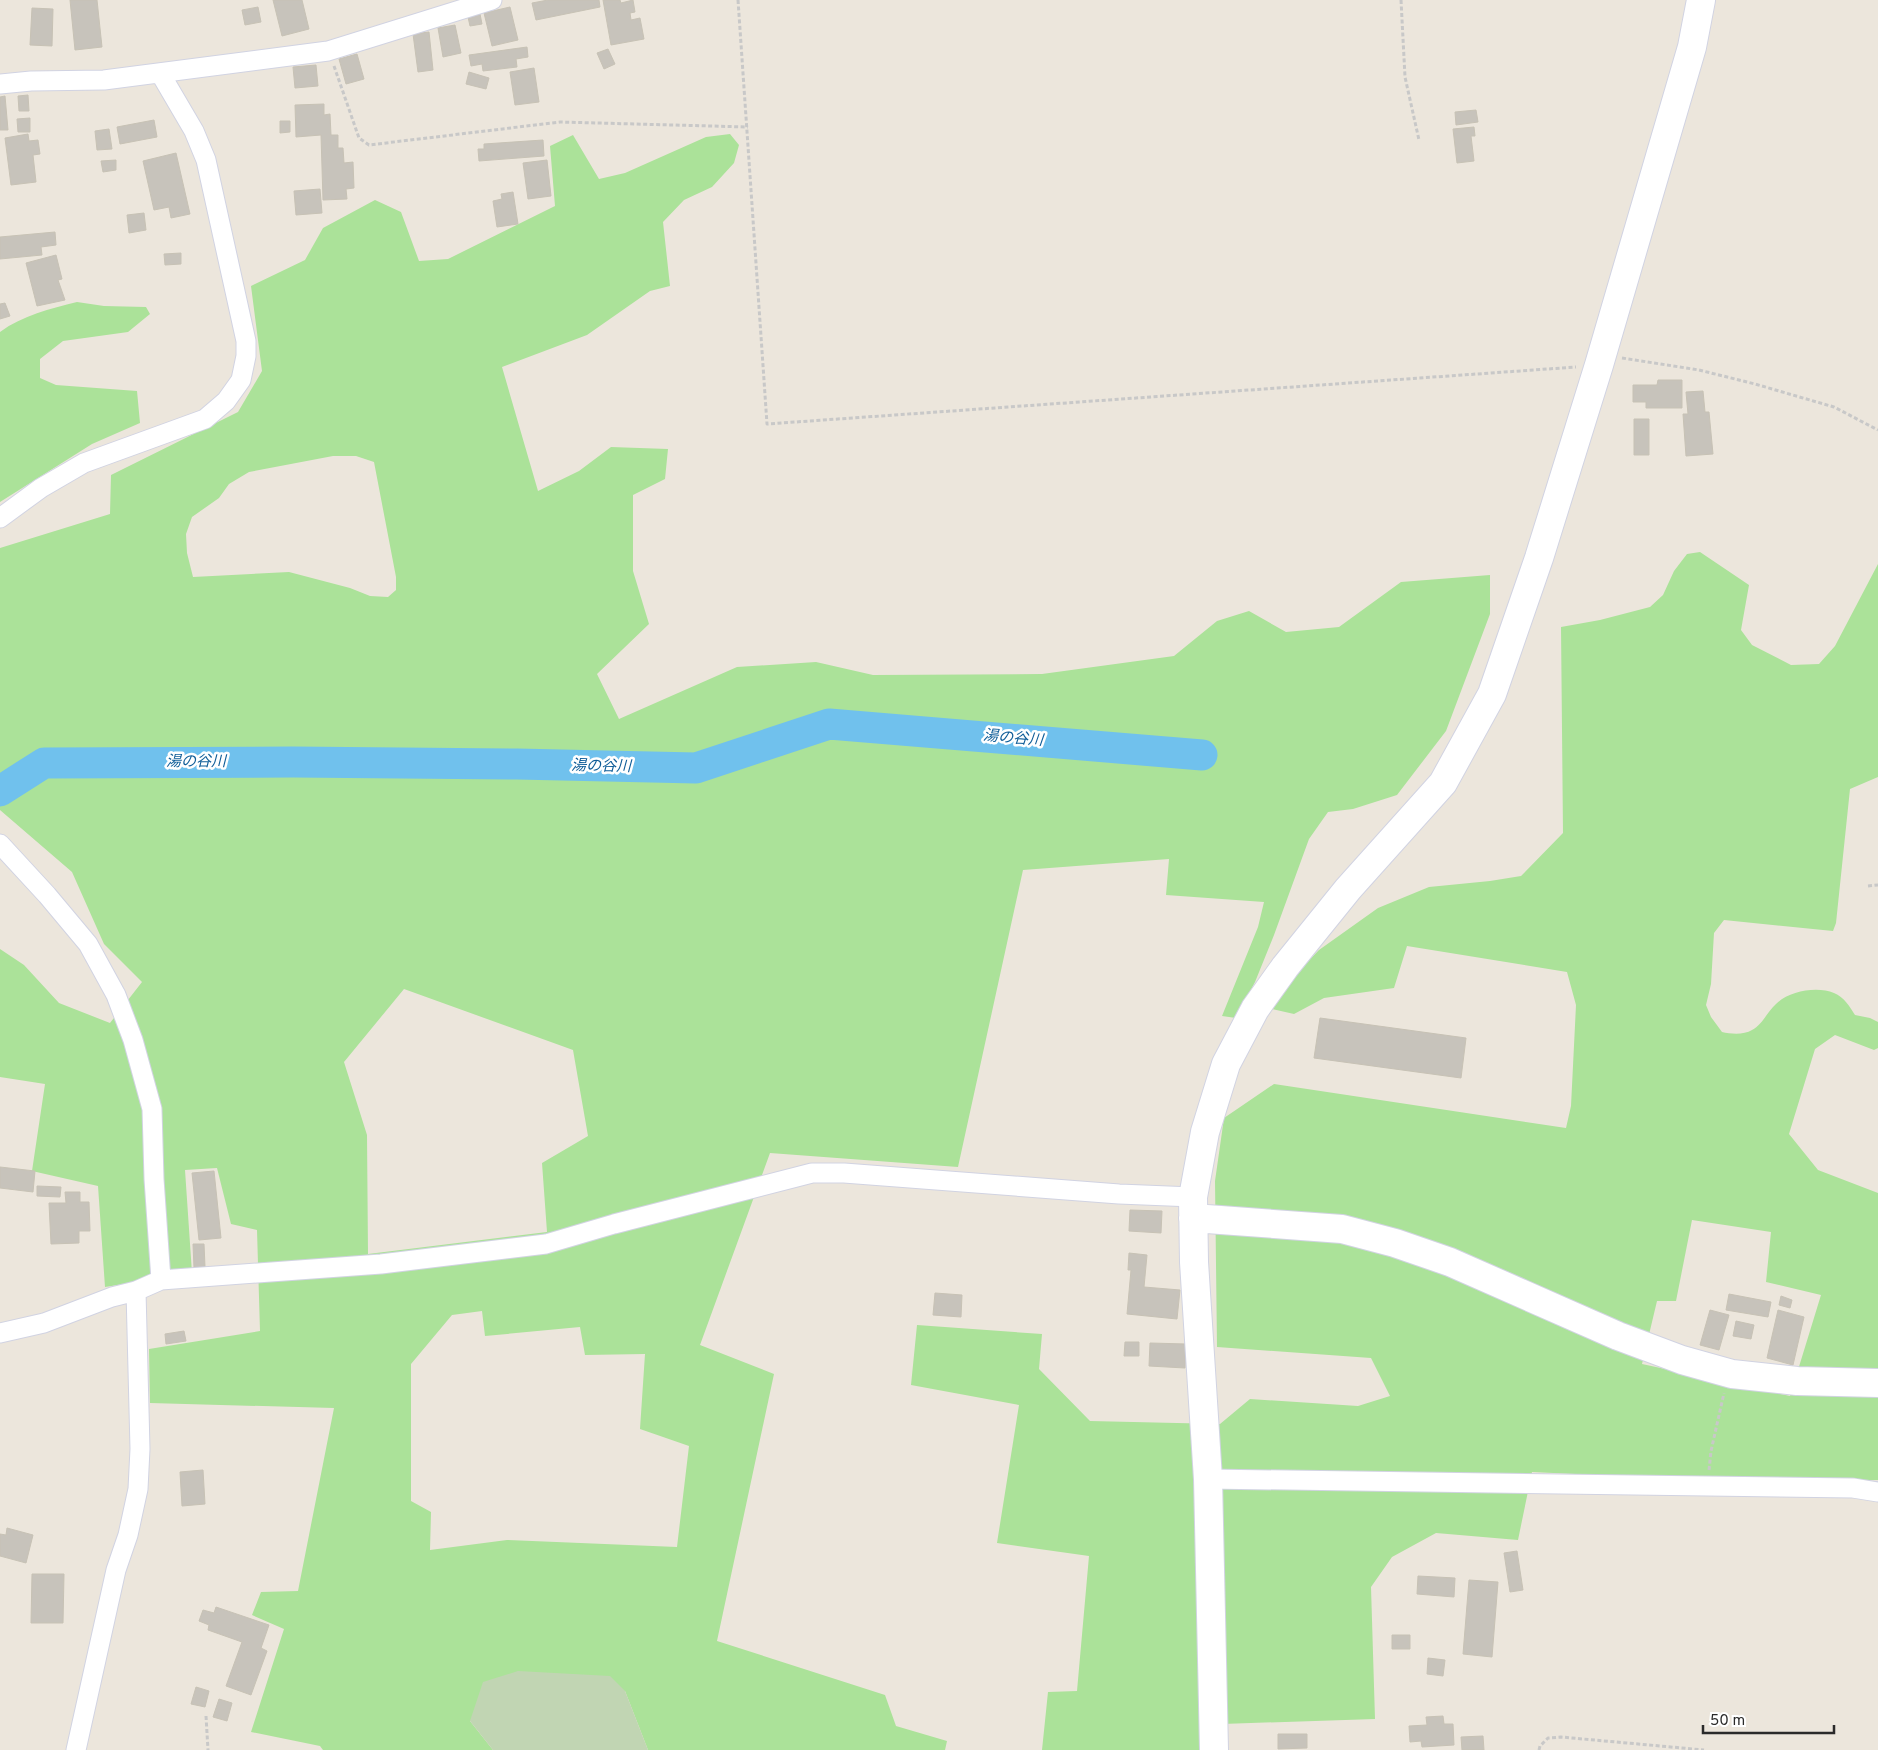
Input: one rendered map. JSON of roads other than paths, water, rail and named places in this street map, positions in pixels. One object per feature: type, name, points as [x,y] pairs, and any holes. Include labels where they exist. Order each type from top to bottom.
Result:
[{"type":"street","points":[[0,84],[31,81],[104,80],[328,51],[492,0]]},
{"type":"street","points":[[1214,1750],[1208,1479],[1194,1262],[1193,1208],[1205,1132],[1226,1064],[1255,1009],[1285,967],[1348,889],[1443,783],[1492,694],[1539,558],[1600,360],[1692,47],[1701,0]]},
{"type":"street","points":[[0,518],[41,488],[84,463],[206,419],[226,401],[241,380],[246,356],[246,342],[206,160],[194,131],[160,73]]},
{"type":"street","points":[[0,844],[47,895],[88,944],[116,995],[133,1040],[152,1109],[154,1179],[161,1280]]},
{"type":"street","points":[[0,1333],[44,1323],[136,1291],[161,1280],[381,1264],[546,1244],[614,1224],[812,1173],[844,1172],[1193,1208],[1342,1230],[1395,1243],[1450,1262],[1618,1336],[1682,1360],[1732,1374],[1797,1381],[1878,1383]]},
{"type":"street","points":[[76,1750],[116,1570],[128,1535],[138,1489],[140,1449],[136,1291]]},
{"type":"street","points":[[1208,1479],[1853,1488],[1878,1492]]},
{"type":"waterway","name":"湯の谷川","points":[[0,791],[44,763],[293,762],[696,768],[829,724],[1202,755]]}]
